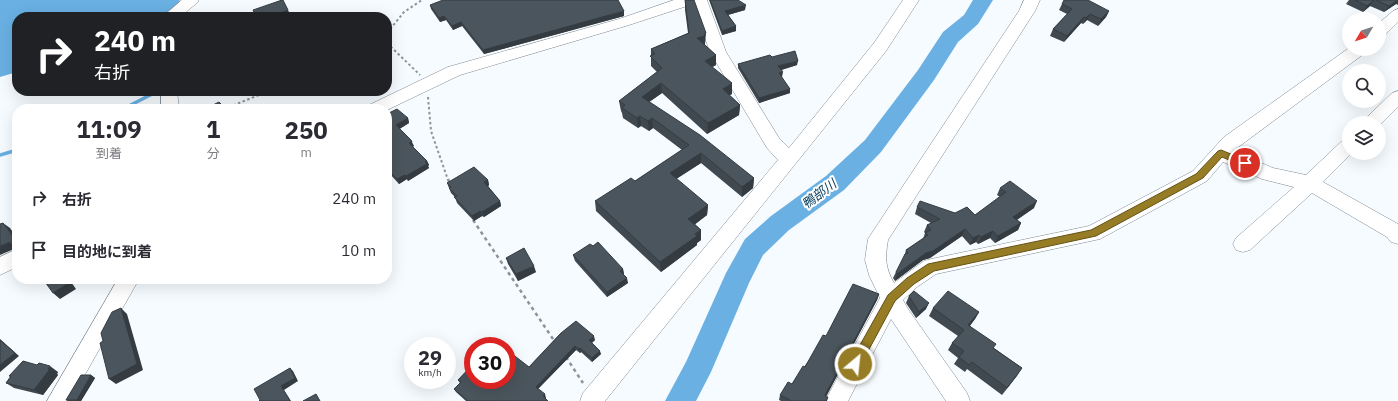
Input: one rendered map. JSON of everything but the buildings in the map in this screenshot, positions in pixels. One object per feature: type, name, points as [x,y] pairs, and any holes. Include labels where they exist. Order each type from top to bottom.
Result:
[{"type":"street","points":[[177,12],[190,2],[190,0]]},
{"type":"street","points":[[385,104],[454,70],[624,22],[690,0]]},
{"type":"street","points":[[699,0],[718,52],[736,84],[773,143],[789,160]]},
{"type":"street","points":[[593,399],[880,47],[911,0]]},
{"type":"street","points":[[959,401],[900,316],[879,275],[875,260],[878,239],[1027,11],[1032,0]]},
{"type":"street","points":[[1386,25],[1398,14]]},
{"type":"street","points":[[836,401],[892,298],[910,281],[931,267],[1093,233],[1200,176],[1230,142],[1349,56]]},
{"type":"street","points":[[1378,116],[1398,97]]},
{"type":"street","points":[[1244,244],[1310,184],[1342,152]]},
{"type":"street","points":[[1221,153],[1269,174],[1310,184],[1361,212],[1398,236]]},
{"type":"street","points":[[0,267],[12,260]]},
{"type":"street","points":[[58,401],[126,284]]},
{"type":"path","points":[[392,27],[404,12],[422,0]]},
{"type":"path","points":[[392,48],[428,83],[428,117],[434,144],[451,187]]},
{"type":"path","points":[[236,104],[256,96]]},
{"type":"path","points":[[473,219],[559,348]]},
{"type":"path","points":[[563,353],[593,399]]},
{"type":"water","points":[[0,0],[180,1],[168,12],[12,12],[12,73],[0,77]]},
{"type":"waterway","name":"鴨部川","points":[[680,401],[696,372],[736,281],[754,247],[780,223],[835,183],[873,146],[926,75],[950,37],[971,19],[983,0]]},
{"type":"waterway","points":[[133,104],[148,96]]},
{"type":"waterway","points":[[0,155],[12,151]]},
{"type":"route","points":[[855,364],[885,308],[892,298],[910,281],[931,267],[1093,233],[1200,176],[1221,153],[1245,163]]}]
